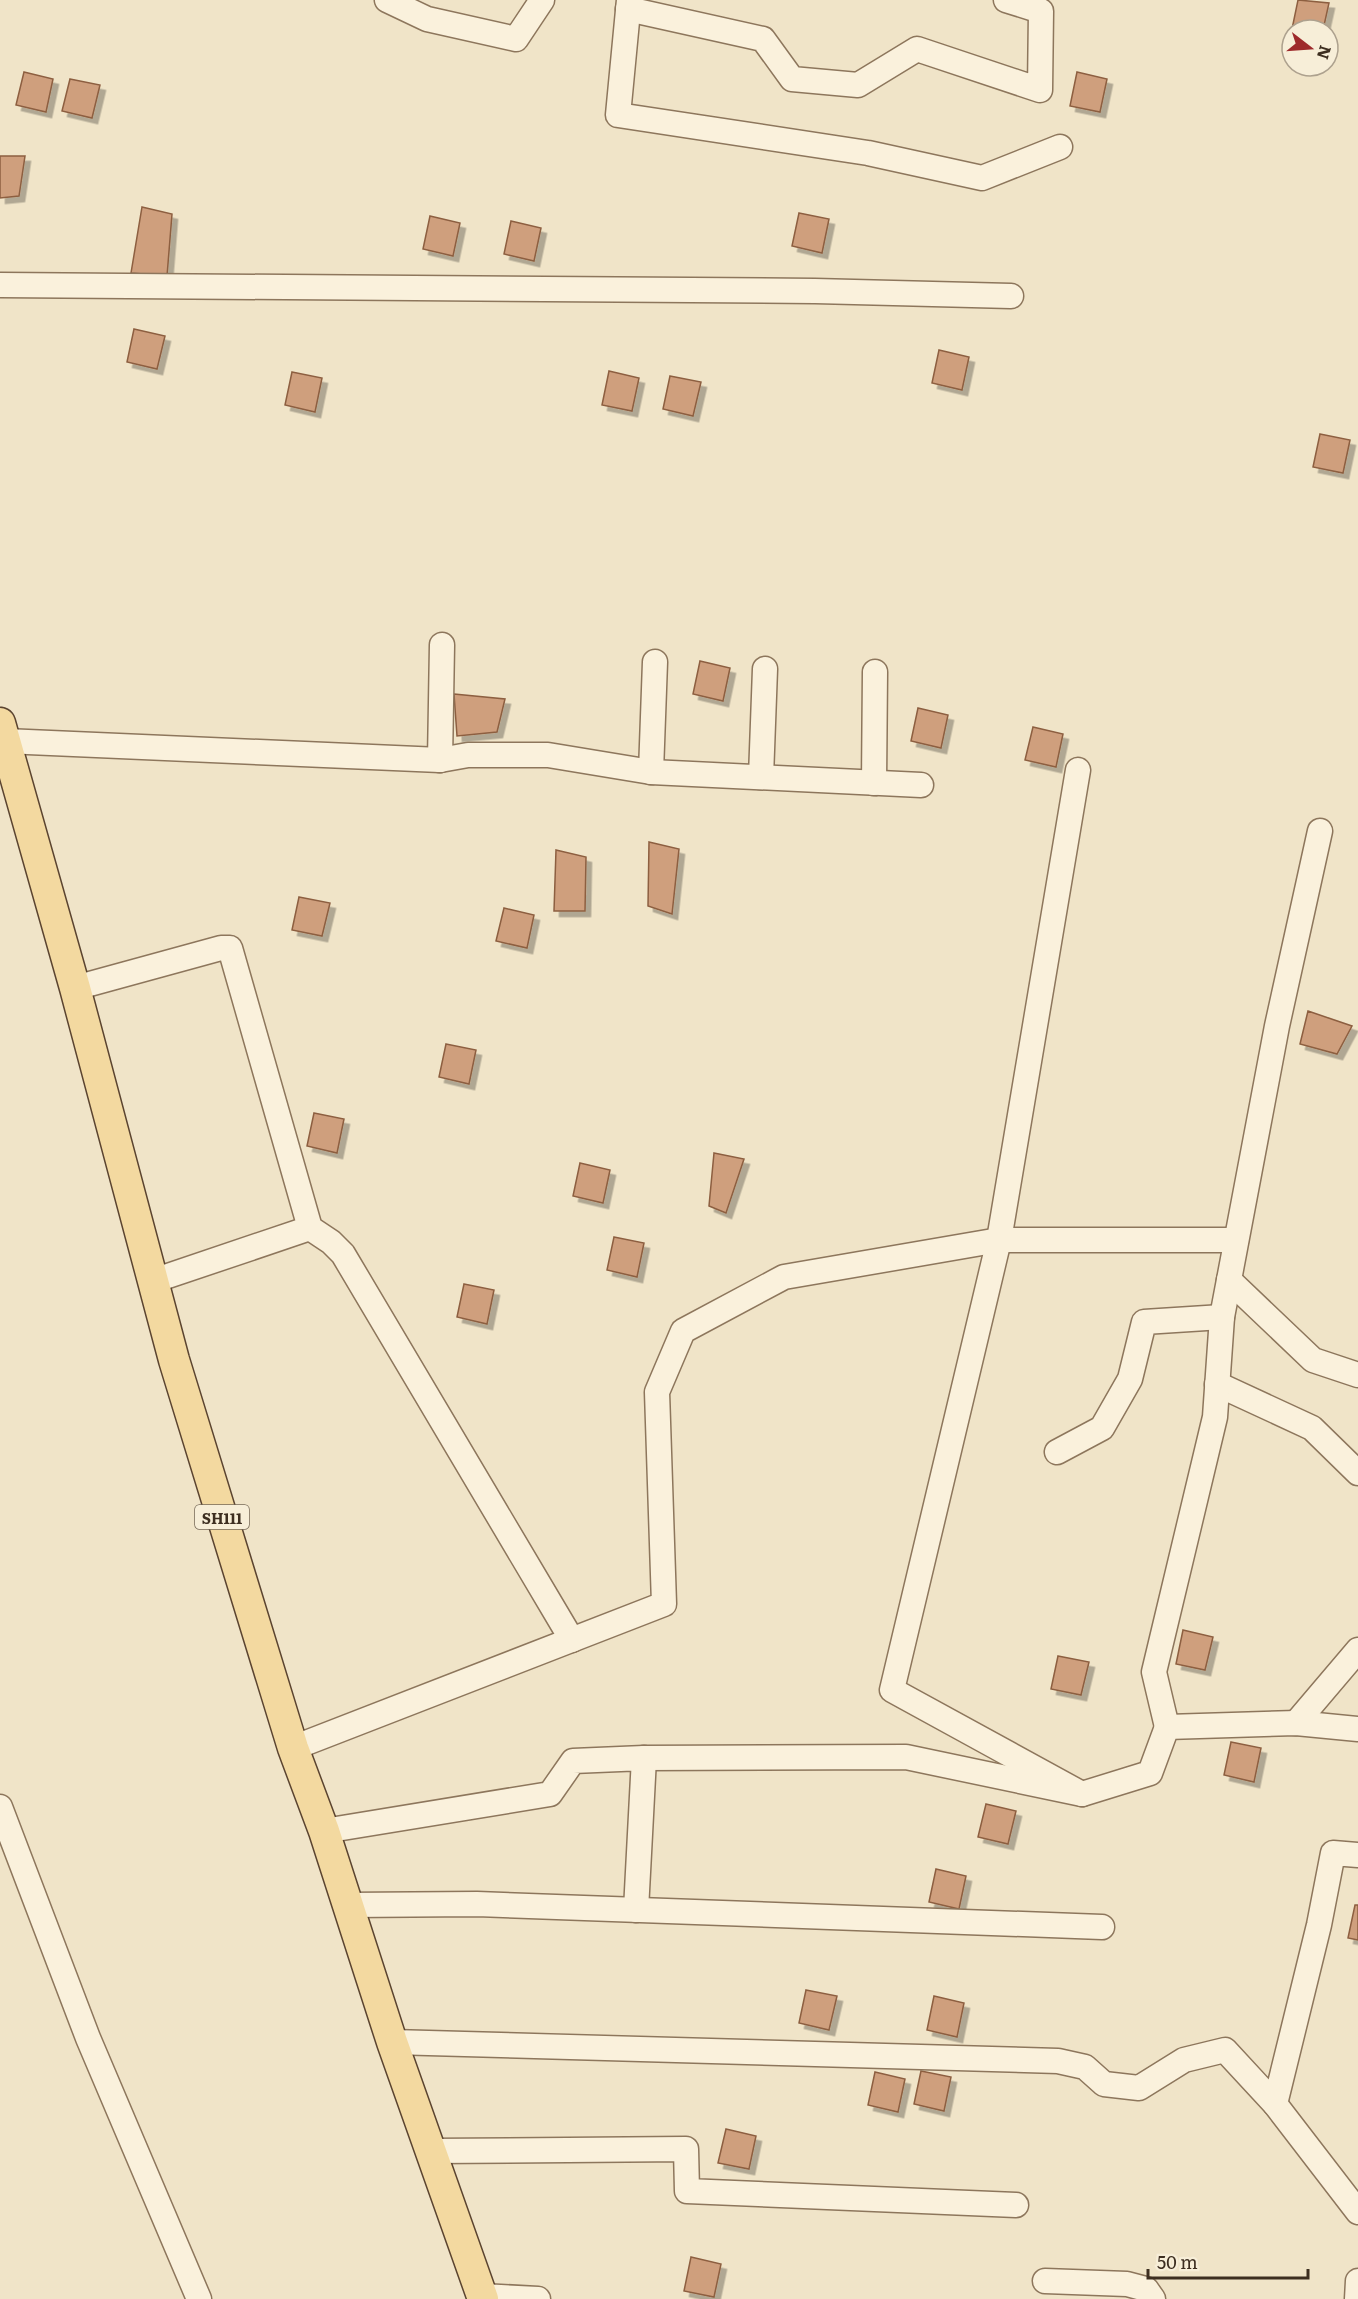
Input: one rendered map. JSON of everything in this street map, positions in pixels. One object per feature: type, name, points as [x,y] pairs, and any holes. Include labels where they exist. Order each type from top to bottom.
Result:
[{"type":"main road","name":"SH111","points":[[3,732],[75,988],[174,1360],[293,1748],[324,1831],[392,2042],[483,2298]]},
{"type":"street","points":[[387,0],[427,19],[516,39],[542,0]]},
{"type":"street","points":[[1006,0],[1041,11],[1040,90],[917,49],[858,85],[792,79],[763,39],[629,4],[618,114],[868,153],[982,178],[1060,147]]},
{"type":"street","points":[[0,285],[791,291],[1011,296]]},
{"type":"street","points":[[440,760],[442,645]]},
{"type":"street","points":[[651,772],[654,662]]},
{"type":"street","points":[[761,777],[765,669]]},
{"type":"street","points":[[874,783],[876,672]]},
{"type":"street","points":[[3,732],[440,760],[468,755],[548,755],[651,772],[921,785]]},
{"type":"street","points":[[1078,770],[999,1240],[892,1690],[1082,1794]]},
{"type":"street","points":[[324,1831],[550,1794],[573,1761],[644,1758],[906,1757],[1082,1794],[1150,1773],[1167,1727],[1154,1672],[1215,1417],[1222,1317],[1277,1026],[1320,831]]},
{"type":"street","points":[[75,988],[221,948],[230,948],[310,1228],[331,1242],[343,1254],[572,1640]]},
{"type":"street","points":[[153,1281],[310,1228]]},
{"type":"street","points":[[293,1748],[664,1604],[657,1392],[683,1331],[784,1277],[999,1240],[1236,1240]]},
{"type":"street","points":[[1229,1280],[1313,1360],[1358,1376]]},
{"type":"street","points":[[1057,1452],[1102,1428],[1130,1379],[1144,1322],[1222,1317]]},
{"type":"street","points":[[1217,1384],[1312,1428],[1358,1473]]},
{"type":"street","points":[[1296,1723],[1358,1650]]},
{"type":"street","points":[[1167,1727],[1296,1723],[1358,1728]]},
{"type":"street","points":[[636,1910],[644,1758]]},
{"type":"street","points":[[0,1807],[88,2038],[199,2299]]},
{"type":"street","points":[[1275,2104],[1324,1902],[1333,1853],[1358,1855]]},
{"type":"street","points":[[348,1905],[477,1904],[1102,1927]]},
{"type":"street","points":[[392,2042],[1058,2061],[1085,2067],[1104,2084],[1139,2088],[1184,2060],[1225,2050],[1275,2104],[1358,2212]]},
{"type":"street","points":[[431,2151],[686,2149],[687,2191],[1016,2205]]},
{"type":"street","points":[[1045,2281],[1127,2284],[1146,2289],[1153,2299]]},
{"type":"street","points":[[1357,2299],[1358,2281]]},
{"type":"street","points":[[483,2298],[538,2299]]},
{"type":"building","points":[[1298,0],[1329,3],[1326,18],[1294,18]]},
{"type":"building","points":[[24,72],[53,79],[46,112],[16,105]]},
{"type":"building","points":[[1077,72],[1107,79],[1100,112],[1070,106]]},
{"type":"building","points":[[70,79],[100,85],[92,118],[62,111]]},
{"type":"building","points":[[0,156],[25,156],[19,196],[0,198]]},
{"type":"building","points":[[142,207],[172,214],[167,276],[131,273]]},
{"type":"building","points":[[799,213],[829,219],[822,253],[792,246]]},
{"type":"building","points":[[430,216],[460,223],[453,256],[423,249]]},
{"type":"building","points":[[511,221],[541,228],[534,261],[504,254]]},
{"type":"building","points":[[134,329],[165,336],[157,369],[127,362]]},
{"type":"building","points":[[939,350],[969,357],[962,390],[932,383]]},
{"type":"building","points":[[609,371],[639,378],[632,411],[602,405]]},
{"type":"building","points":[[292,372],[322,378],[315,412],[285,405]]},
{"type":"building","points":[[670,376],[701,382],[693,416],[663,409]]},
{"type":"building","points":[[1320,434],[1350,440],[1343,473],[1313,467]]},
{"type":"building","points":[[700,661],[730,668],[723,701],[693,694]]},
{"type":"building","points":[[454,694],[505,699],[497,732],[457,736]]},
{"type":"building","points":[[918,708],[948,715],[941,748],[911,741]]},
{"type":"building","points":[[1033,727],[1063,734],[1056,767],[1025,760]]},
{"type":"building","points":[[649,842],[679,849],[672,914],[648,906]]},
{"type":"building","points":[[556,850],[586,857],[585,911],[554,911]]},
{"type":"building","points":[[299,897],[330,903],[322,936],[292,930]]},
{"type":"building","points":[[504,908],[534,915],[527,948],[496,941]]},
{"type":"building","points":[[1308,1011],[1352,1026],[1337,1054],[1300,1044]]},
{"type":"building","points":[[446,1044],[476,1050],[469,1084],[439,1077]]},
{"type":"building","points":[[314,1113],[344,1119],[337,1153],[307,1146]]},
{"type":"building","points":[[714,1153],[744,1159],[726,1213],[709,1206]]},
{"type":"building","points":[[580,1163],[610,1170],[603,1203],[573,1196]]},
{"type":"building","points":[[614,1237],[644,1243],[637,1277],[607,1270]]},
{"type":"building","points":[[464,1284],[494,1290],[487,1324],[457,1317]]},
{"type":"building","points":[[1183,1630],[1213,1637],[1205,1670],[1176,1664]]},
{"type":"building","points":[[1058,1656],[1089,1662],[1081,1695],[1051,1689]]},
{"type":"building","points":[[1231,1742],[1261,1748],[1254,1782],[1224,1775]]},
{"type":"building","points":[[986,1804],[1016,1811],[1008,1844],[978,1837]]},
{"type":"building","points":[[936,1869],[966,1876],[959,1909],[929,1902]]},
{"type":"building","points":[[1355,1905],[1358,1905],[1358,1940],[1348,1938]]},
{"type":"building","points":[[806,1990],[837,1996],[829,2030],[799,2023]]},
{"type":"building","points":[[934,1996],[964,2003],[957,2037],[927,2030]]},
{"type":"building","points":[[921,2071],[951,2077],[944,2111],[914,2104]]},
{"type":"building","points":[[875,2072],[905,2079],[898,2112],[868,2105]]},
{"type":"building","points":[[726,2129],[756,2136],[749,2169],[718,2163]]},
{"type":"building","points":[[691,2257],[721,2264],[714,2297],[684,2291]]}]
